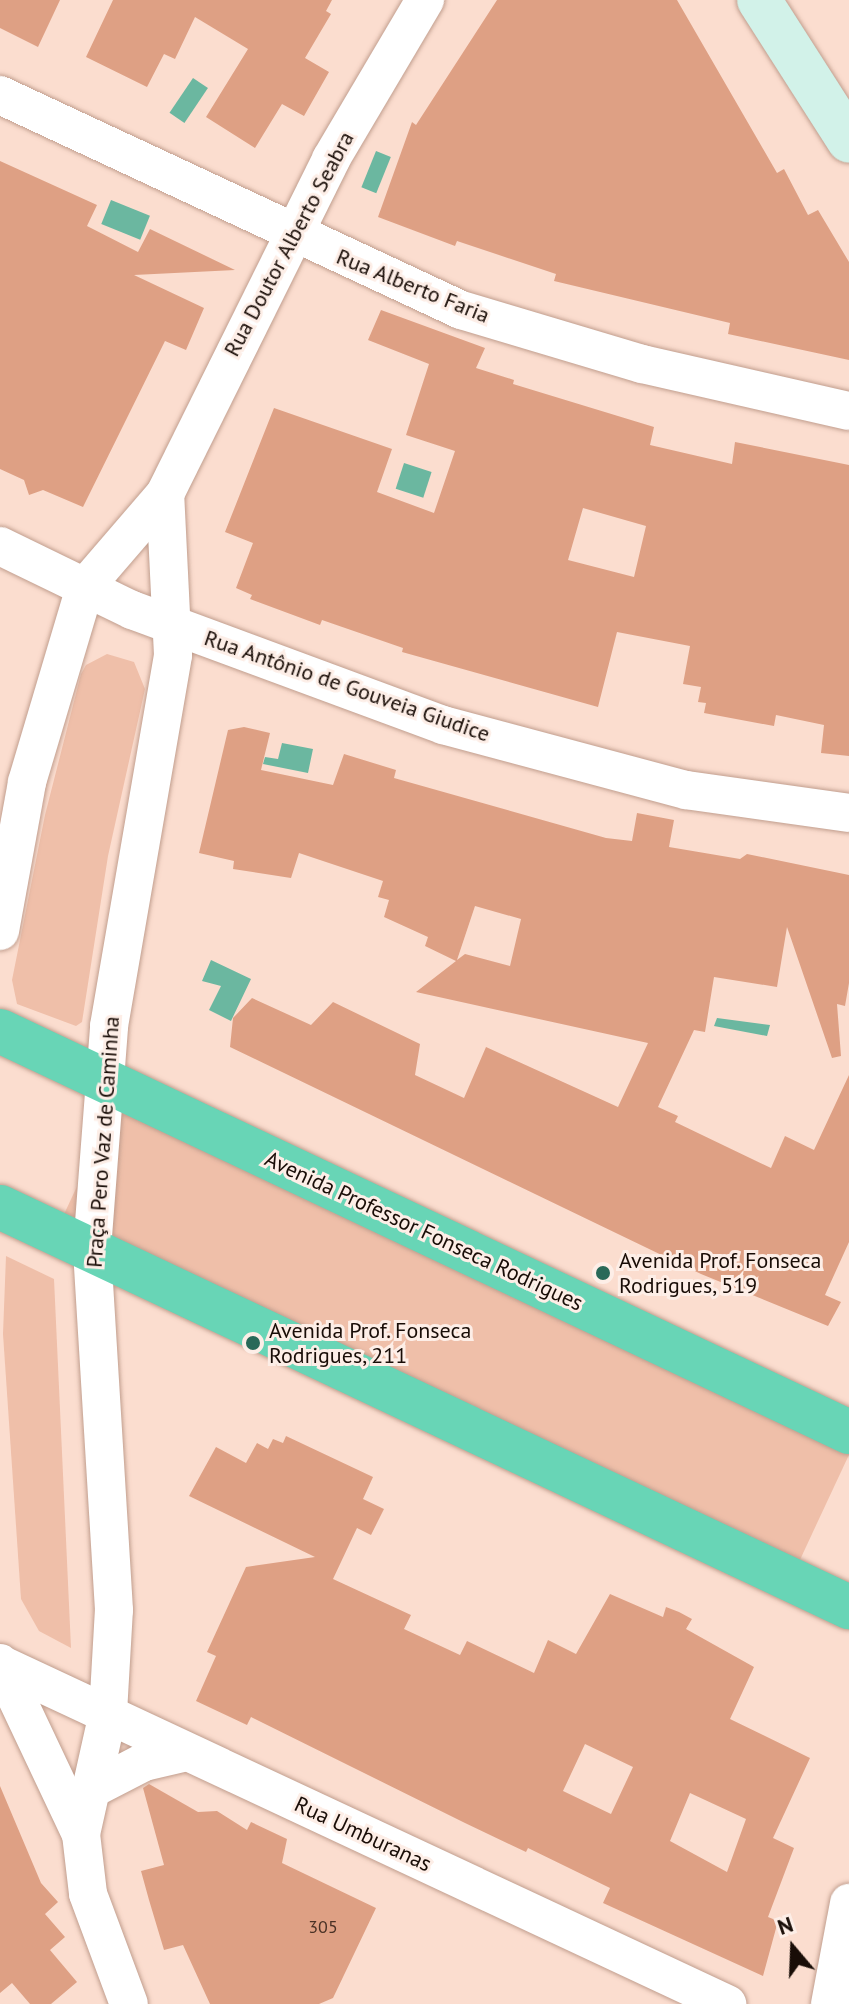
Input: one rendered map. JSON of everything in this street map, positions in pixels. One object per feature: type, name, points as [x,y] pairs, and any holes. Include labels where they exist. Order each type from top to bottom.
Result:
[{"type":"highway","name":"Avenida Professor Fonseca Rodrigues","points":[[0,1031],[849,1432]]},
{"type":"highway","points":[[0,1207],[849,1607]]},
{"type":"street","name":"Rua Doutor Alberto Seabra","points":[[85,587],[165,494],[331,159],[425,0]]},
{"type":"street","points":[[759,0],[849,141]]},
{"type":"street","name":"Rua Alberto Faria","points":[[0,95],[294,236],[461,310],[642,364],[849,411]]},
{"type":"street","name":"Rua Doutor Alberto Seabra","points":[[165,494],[171,624]]},
{"type":"street","name":"Rua Antônio de Gouveia Giudice","points":[[0,546],[171,624],[443,725],[686,790],[849,813]]},
{"type":"street","points":[[0,931],[27,782],[85,587]]},
{"type":"street","name":"Praça Pero Vaz de Caminha","points":[[81,1834],[108,1713],[114,1610],[92,1249],[104,1081],[173,655],[171,624]]},
{"type":"street","points":[[0,1663],[81,1834],[88,1894],[129,2004]]},
{"type":"street","name":"Rua Umburanas","points":[[0,1663],[727,2004]]},
{"type":"street","points":[[92,1789],[144,1762],[187,1752]]},
{"type":"street","points":[[830,2004],[849,1903]]},
{"type":"shaded area","points":[[107,654],[134,662],[145,689],[108,856],[82,1022],[76,1026],[17,1004],[12,980],[45,815],[81,674],[86,665]]},
{"type":"shaded area","points":[[115,1105],[849,1447],[849,1455],[798,1564],[61,1220]]},
{"type":"shaded area","points":[[6,1256],[54,1279],[71,1648],[39,1631],[21,1599],[3,1334]]},
{"type":"water","points":[[193,78],[208,88],[184,123],[170,113]]},
{"type":"water","points":[[376,151],[391,157],[376,193],[361,187]]},
{"type":"water","points":[[111,200],[150,216],[140,240],[101,224]]},
{"type":"water","points":[[404,463],[432,472],[423,498],[396,489]]},
{"type":"water","points":[[282,743],[313,749],[308,773],[263,764],[265,757],[278,759]]},
{"type":"water","points":[[211,960],[251,979],[231,1021],[209,1010],[221,986],[202,981]]},
{"type":"water","points":[[717,1018],[770,1025],[767,1036],[714,1026]]},
{"type":"building","points":[[0,0],[60,0],[38,47],[0,28]]},
{"type":"building","points":[[113,0],[332,0],[326,11],[331,14],[305,58],[329,72],[304,116],[282,104],[255,148],[206,117],[248,49],[195,17],[175,59],[164,54],[147,87],[86,57]]},
{"type":"building","points":[[497,0],[677,0],[777,173],[784,169],[808,215],[818,210],[849,262],[849,360],[728,334],[730,323],[554,281],[556,274],[457,241],[455,246],[378,217],[412,122],[416,125]]},
{"type":"building","points":[[0,161],[97,205],[87,226],[138,252],[150,229],[235,270],[134,275],[204,308],[186,350],[165,341],[83,507],[43,490],[29,495],[24,480],[0,469]]},
{"type":"building","points":[[381,310],[485,348],[476,368],[514,380],[513,384],[654,427],[650,445],[732,464],[735,442],[849,465],[849,756],[821,753],[824,725],[776,715],[774,726],[704,713],[706,703],[698,702],[701,687],[683,684],[690,646],[617,632],[598,707],[402,652],[403,648],[322,620],[320,625],[250,599],[252,595],[236,588],[253,543],[225,532],[274,408],[392,449],[377,492],[434,513],[455,451],[406,435],[429,364],[368,340]],"holes":[[[583,508],[646,526],[634,577],[568,560]]]},
{"type":"building","points":[[244,727],[270,733],[261,770],[333,785],[344,754],[396,770],[394,778],[606,838],[632,841],[637,813],[674,820],[669,847],[740,859],[747,854],[849,875],[849,983],[845,1006],[837,1004],[841,1056],[832,1058],[787,927],[777,987],[714,977],[705,1032],[694,1030],[658,1107],[678,1116],[675,1122],[771,1168],[785,1136],[814,1150],[849,1075],[849,1242],[825,1295],[841,1302],[828,1326],[701,1274],[230,1047],[233,1018],[252,998],[311,1025],[333,1002],[420,1044],[415,1075],[464,1098],[486,1047],[618,1107],[648,1043],[416,992],[456,961],[425,946],[428,937],[384,917],[389,900],[378,897],[383,881],[299,853],[291,878],[233,869],[234,861],[199,853],[228,730]],"holes":[[[475,906],[521,919],[510,966],[465,954],[457,960]]]},
{"type":"building","points":[[286,1436],[373,1477],[363,1499],[384,1509],[371,1535],[357,1528],[333,1579],[411,1615],[404,1629],[460,1655],[467,1641],[534,1673],[548,1640],[576,1654],[610,1594],[663,1617],[666,1607],[679,1612],[692,1619],[686,1629],[754,1667],[730,1719],[810,1758],[773,1838],[794,1848],[768,1917],[778,1921],[763,1976],[603,1903],[610,1888],[528,1848],[526,1852],[251,1717],[247,1725],[196,1701],[216,1656],[207,1652],[246,1567],[315,1557],[189,1496],[216,1447],[246,1463],[257,1443],[268,1449],[273,1439],[283,1443]],"holes":[[[585,1744],[633,1767],[611,1814],[563,1791]],[[690,1793],[746,1819],[727,1872],[670,1841]]]},
{"type":"building","points":[[149,1784],[198,1812],[217,1811],[247,1830],[251,1822],[287,1839],[282,1863],[376,1908],[333,1998],[319,2004],[210,2004],[183,1945],[164,1950],[149,1900],[141,1871],[164,1865],[143,1788]]},
{"type":"building","points":[[0,1786],[41,1883],[58,1902],[45,1914],[65,1937],[50,1950],[77,1982],[51,2004],[30,2004],[12,1983],[0,1993]]},
{"type":"place","name":"Avenida Prof. Fonseca Rodrigues, 519","points":[[603,1273]]},
{"type":"place","name":"Avenida Prof. Fonseca Rodrigues, 211","points":[[253,1343]]}]
